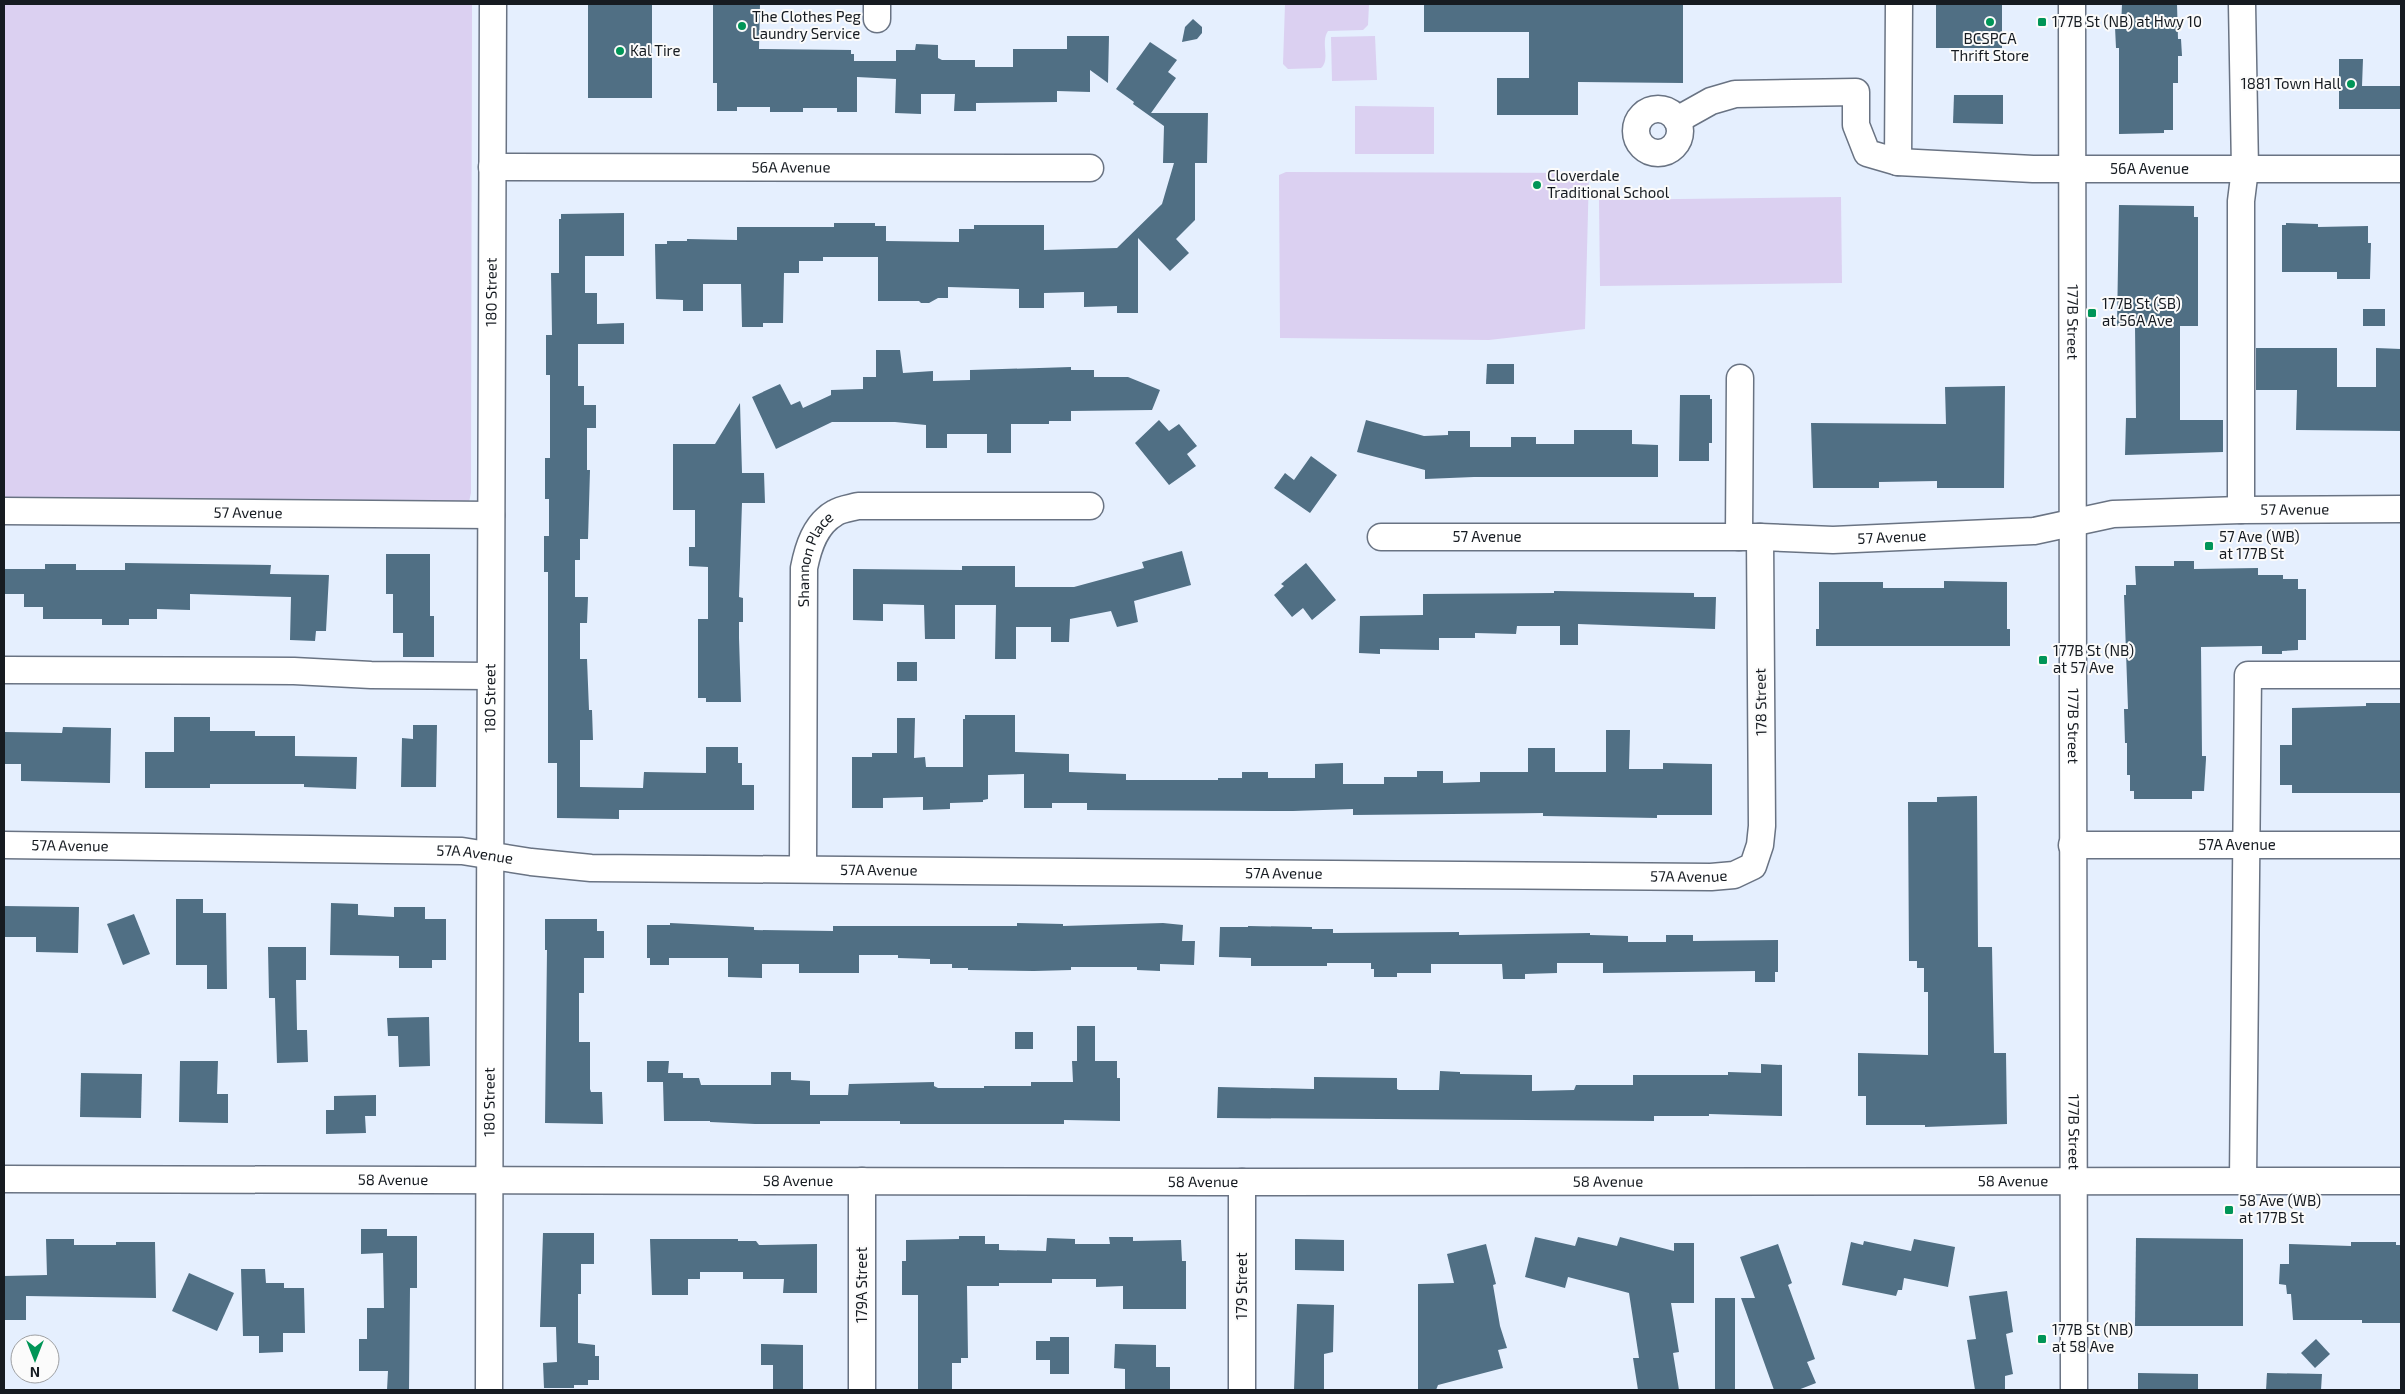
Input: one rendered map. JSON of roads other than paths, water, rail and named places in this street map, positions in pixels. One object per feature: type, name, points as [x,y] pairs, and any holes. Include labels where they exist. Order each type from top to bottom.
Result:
[{"type":"street","name":"180 Street","points":[[489,1390],[492,855],[489,676],[493,4]]},
{"type":"street","points":[[1898,162],[1899,4]]},
{"type":"street","name":"177B Street","points":[[2072,4],[2074,1390]]},
{"type":"street","points":[[2241,510],[2241,201],[2245,169],[2242,4]]},
{"type":"street","name":"56A Avenue","points":[[1677,120],[1711,101],[1735,94],[1856,92],[1856,125],[1867,153],[1898,162],[2072,169],[2401,169]]},
{"type":"street","name":"56A Avenue","points":[[492,167],[1090,168]]},
{"type":"street","name":"178 Street","points":[[1740,378],[1750,537],[1762,826],[1760,845],[1753,866]]},
{"type":"street","name":"Shannon Place","points":[[804,868],[804,568],[808,548],[817,530],[834,513],[858,506],[1090,506]]},
{"type":"street","name":"57 Avenue","points":[[1381,537],[1750,537],[1833,540],[2034,531],[2113,514],[2241,510],[2401,509]]},
{"type":"street","name":"57 Avenue","points":[[4,511],[490,515]]},
{"type":"street","points":[[4,670],[284,671],[371,675],[489,676]]},
{"type":"street","points":[[2244,1181],[2248,675],[2401,675]]},
{"type":"street","name":"57A Avenue","points":[[4,845],[456,851],[557,866],[591,868],[804,868],[1711,877],[1734,875],[1753,866]]},
{"type":"street","name":"57A Avenue","points":[[2072,846],[2401,845]]},
{"type":"street","name":"58 Avenue","points":[[4,1179],[1242,1182],[2401,1181]]},
{"type":"street","name":"179A Street","points":[[862,1180],[862,1390]]},
{"type":"street","name":"179 Street","points":[[1242,1182],[1242,1390]]},
{"type":"place","name":"BCSPCA Thrift Store","points":[[1990,22]]},
{"type":"place","name":"177B St (NB) at Hwy 10","points":[[2042,22]]},
{"type":"place","name":"The Clothes Peg Laundry Service","points":[[742,26]]},
{"type":"place","name":"Kal Tire","points":[[620,51]]},
{"type":"place","name":"1881 Town Hall","points":[[2351,84]]},
{"type":"place","name":"Cloverdale Traditional School","points":[[1537,185]]},
{"type":"place","name":"177B St (SB) at 56A Ave","points":[[2092,313]]},
{"type":"place","name":"57 Ave (WB) at 177B St","points":[[2209,546]]},
{"type":"place","name":"177B St (NB) at 57 Ave","points":[[2043,660]]},
{"type":"place","name":"58 Ave (WB) at 177B St","points":[[2229,1210]]},
{"type":"place","name":"177B St (NB) at 58 Ave","points":[[2042,1339]]}]
